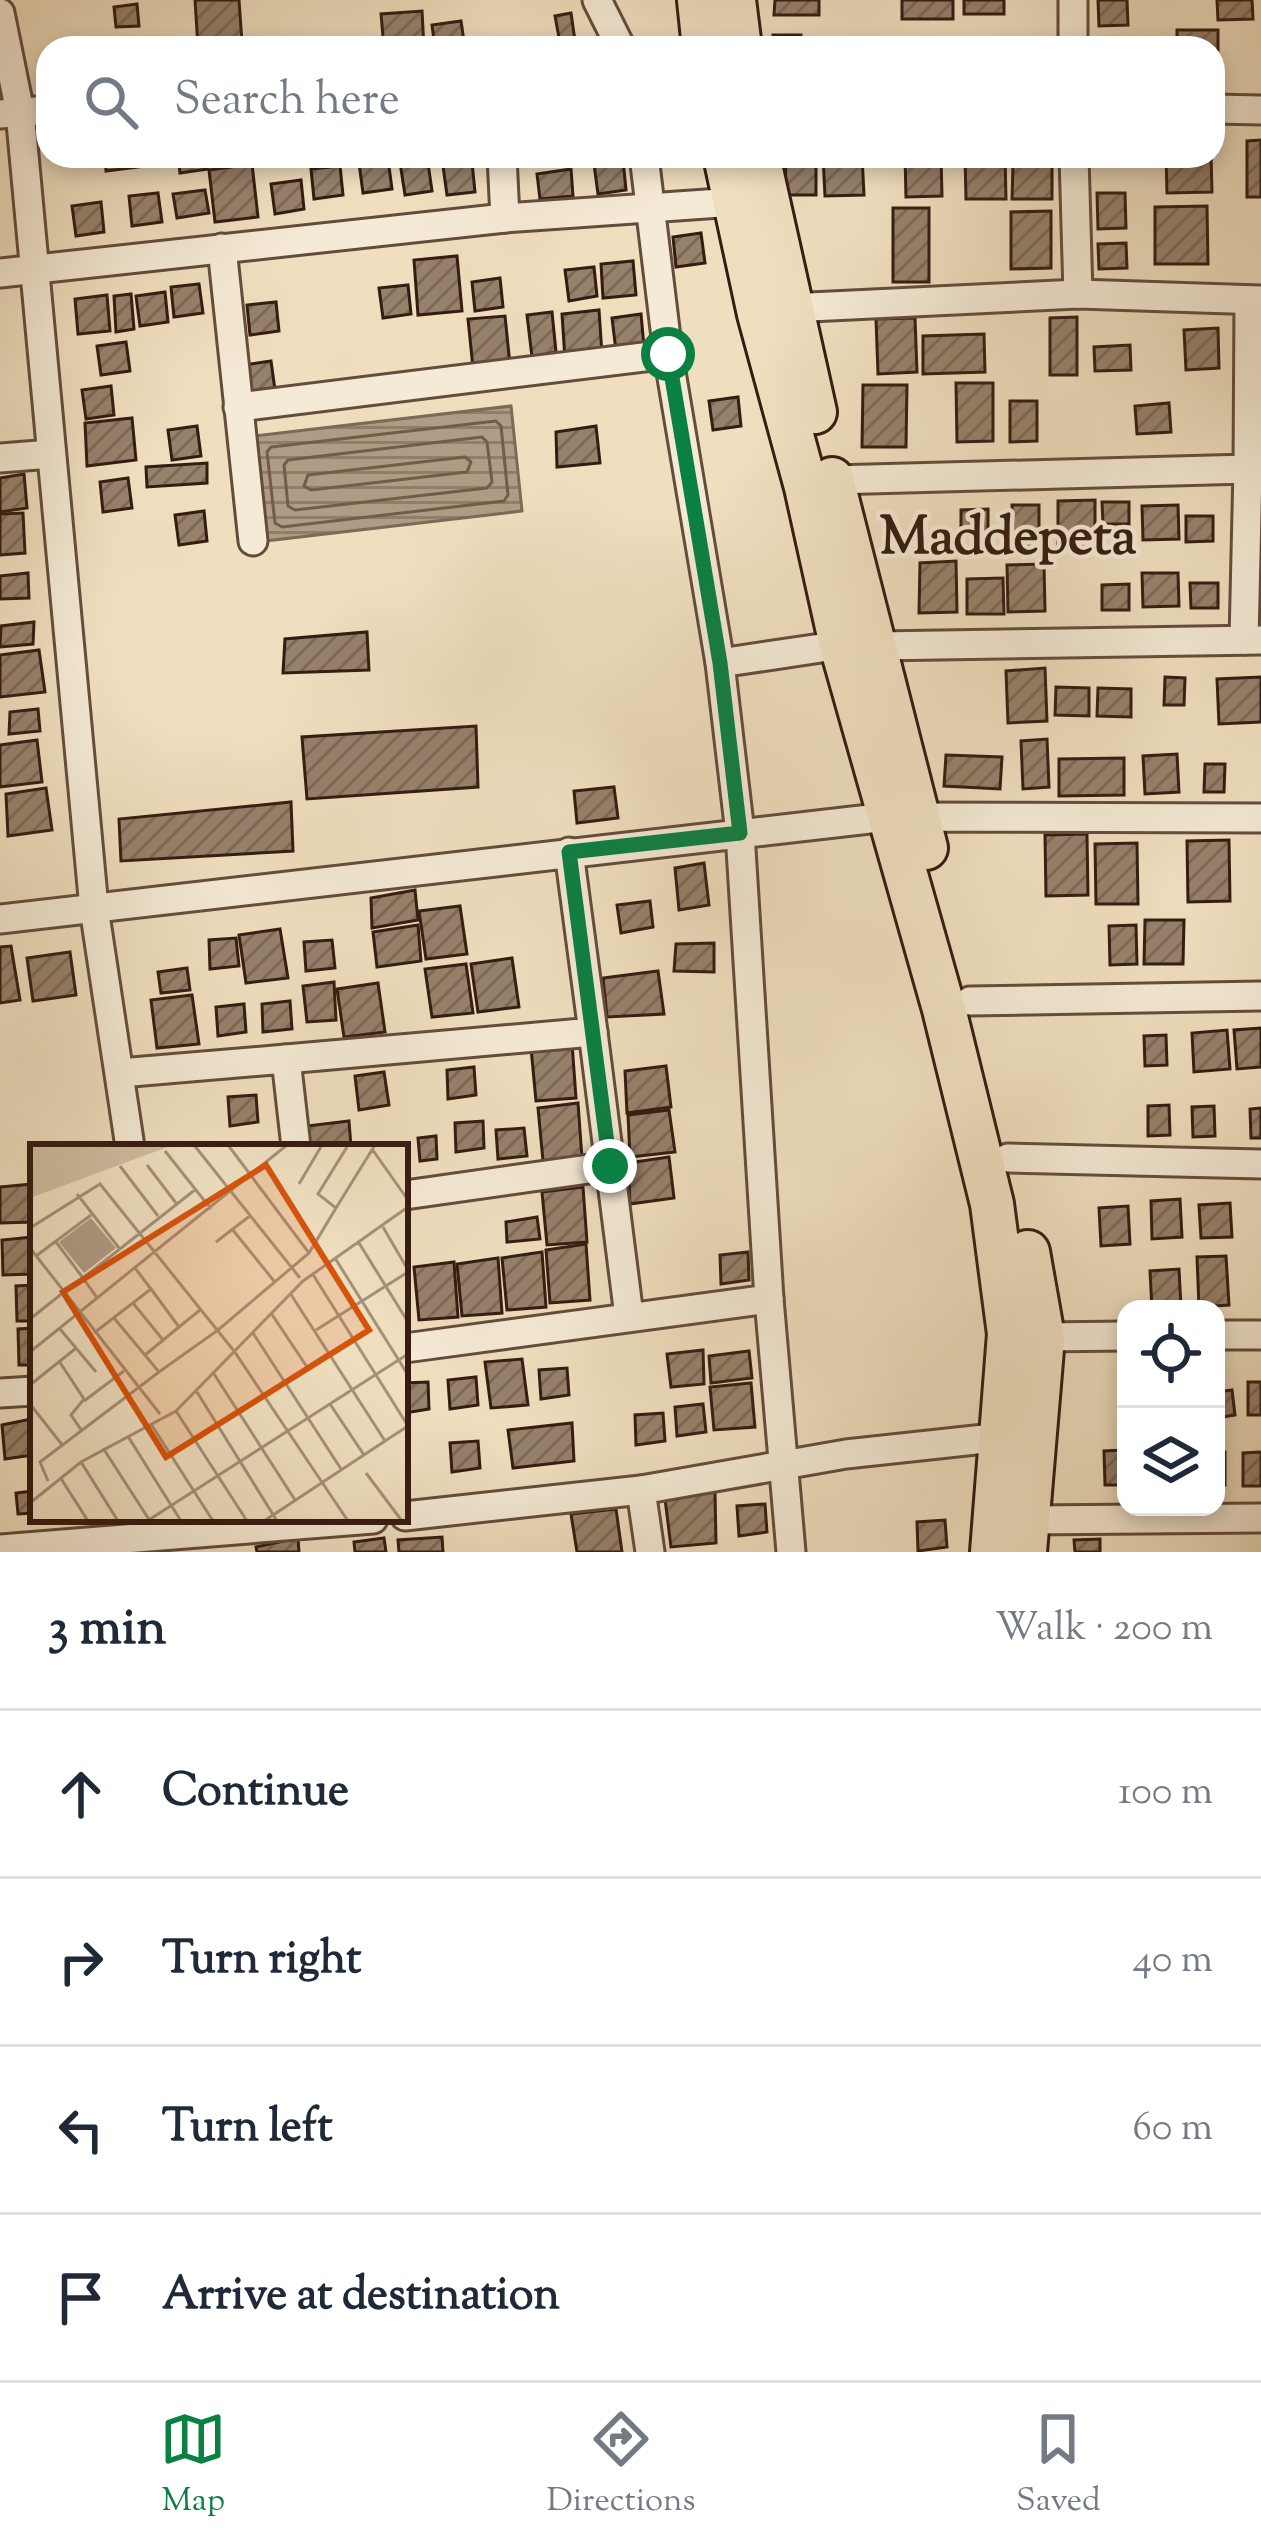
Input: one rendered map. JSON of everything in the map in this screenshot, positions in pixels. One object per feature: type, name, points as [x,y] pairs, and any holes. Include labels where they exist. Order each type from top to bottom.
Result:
[{"type":"main road","points":[[699,0],[703,36]]},
{"type":"main road","points":[[734,0],[738,36]]},
{"type":"main road","points":[[728,168],[840,647],[970,1001],[1008,1158],[1043,1337],[1026,1536]]},
{"type":"main road","points":[[760,168],[832,480],[840,647]]},
{"type":"main road","points":[[902,816],[992,1204],[1009,1311],[992,1552]]},
{"type":"street","points":[[597,0],[615,36]]},
{"type":"street","points":[[1073,0],[1073,36]]},
{"type":"street","points":[[0,13],[23,112],[94,908],[130,1144]]},
{"type":"street","points":[[1225,109],[1261,110]]},
{"type":"street","points":[[503,168],[505,218]]},
{"type":"street","points":[[646,168],[668,354],[730,662],[754,832],[769,1299],[791,1552]]},
{"type":"street","points":[[1074,168],[1078,294]]},
{"type":"street","points":[[0,273],[505,218],[735,202]]},
{"type":"street","points":[[222,248],[253,541]]},
{"type":"street","points":[[730,662],[840,647],[1252,640],[1248,469],[1255,300],[1078,294],[789,308]]},
{"type":"street","points":[[238,407],[668,354]]},
{"type":"street","points":[[0,458],[51,454]]},
{"type":"street","points":[[832,480],[1248,469]]},
{"type":"street","points":[[0,919],[902,816],[1261,818]]},
{"type":"street","points":[[569,852],[629,1316]]},
{"type":"street","points":[[970,1001],[1261,996]]},
{"type":"street","points":[[120,1073],[593,1032]]},
{"type":"street","points":[[286,1059],[296,1144]]},
{"type":"street","points":[[1008,1158],[1261,1164]]},
{"type":"street","points":[[408,1195],[610,1166]]},
{"type":"street","points":[[408,1348],[769,1299]]},
{"type":"street","points":[[1225,1335],[1261,1335]]},
{"type":"street","points":[[1043,1337],[1117,1336]]},
{"type":"street","points":[[0,1393],[30,1391]]},
{"type":"street","points":[[408,1516],[641,1490],[846,1454],[1003,1437]]},
{"type":"street","points":[[641,1490],[650,1552]]},
{"type":"street","points":[[1026,1536],[1261,1518]]},
{"type":"street","points":[[3,1550],[320,1522]]},
{"type":"water","points":[[511,406],[522,511],[265,541],[254,436]]},
{"type":"building","points":[[195,0],[239,0],[242,36],[197,36]]},
{"type":"building","points":[[775,0],[819,0],[819,15],[774,15]]},
{"type":"building","points":[[902,0],[953,0],[953,19],[902,19]]},
{"type":"building","points":[[964,0],[1004,0],[1004,14],[964,14]]},
{"type":"building","points":[[1098,0],[1127,0],[1128,25],[1099,26]]},
{"type":"building","points":[[1217,0],[1252,0],[1253,19],[1218,20]]},
{"type":"building","points":[[137,4],[139,26],[116,27],[114,7]]},
{"type":"building","points":[[422,11],[423,36],[383,36],[381,14]]},
{"type":"building","points":[[571,13],[574,36],[559,36],[555,16]]},
{"type":"building","points":[[461,21],[463,36],[433,36],[432,25]]},
{"type":"building","points":[[1177,30],[1218,30],[1218,36],[1177,36]]},
{"type":"building","points":[[1261,140],[1261,197],[1247,197],[1247,141]]},
{"type":"building","points":[[252,168],[258,217],[215,222],[209,170]]},
{"type":"building","points":[[340,168],[343,195],[314,199],[311,169]]},
{"type":"building","points":[[360,168],[389,168],[392,189],[363,193]]},
{"type":"building","points":[[401,168],[429,168],[432,191],[405,195]]},
{"type":"building","points":[[443,168],[473,168],[475,192],[447,195]]},
{"type":"building","points":[[595,168],[624,168],[626,190],[598,194]]},
{"type":"building","points":[[786,168],[816,168],[816,195],[785,195]]},
{"type":"building","points":[[824,168],[863,168],[864,195],[825,196]]},
{"type":"building","points":[[905,168],[941,168],[942,196],[906,197]]},
{"type":"building","points":[[965,168],[1005,168],[1006,199],[966,199]]},
{"type":"building","points":[[1013,168],[1052,168],[1052,199],[1012,199]]},
{"type":"building","points":[[1166,168],[1211,168],[1212,192],[1167,193]]},
{"type":"building","points":[[571,169],[573,196],[540,199],[537,174]]},
{"type":"building","points":[[301,180],[304,209],[275,214],[271,184]]},
{"type":"building","points":[[205,190],[209,213],[177,218],[173,194]]},
{"type":"building","points":[[158,193],[162,222],[132,226],[129,196]]},
{"type":"building","points":[[1097,193],[1125,193],[1126,228],[1098,229]]},
{"type":"building","points":[[101,202],[104,232],[76,236],[72,206]]},
{"type":"building","points":[[1207,206],[1208,264],[1155,264],[1155,207]]},
{"type":"building","points":[[893,208],[929,208],[929,282],[893,282]]},
{"type":"building","points":[[1051,211],[1051,268],[1011,269],[1011,212]]},
{"type":"building","points":[[701,233],[705,263],[676,267],[673,237]]},
{"type":"building","points":[[1126,243],[1127,268],[1099,269],[1098,244]]},
{"type":"building","points":[[457,256],[462,311],[418,315],[414,260]]},
{"type":"building","points":[[633,261],[636,295],[603,298],[601,264]]},
{"type":"building","points":[[594,267],[597,296],[569,301],[565,270]]},
{"type":"building","points":[[500,278],[503,307],[475,311],[472,282]]},
{"type":"building","points":[[199,284],[203,313],[174,317],[171,287]]},
{"type":"building","points":[[408,285],[411,314],[383,318],[379,288]]},
{"type":"building","points":[[165,292],[168,322],[140,326],[136,296]]},
{"type":"building","points":[[131,294],[134,329],[116,332],[114,296]]},
{"type":"building","points":[[107,295],[110,331],[78,334],[75,299]]},
{"type":"building","points":[[276,302],[279,331],[250,335],[247,305]]},
{"type":"building","points":[[599,310],[602,354],[565,359],[562,314]]},
{"type":"building","points":[[552,312],[556,352],[532,357],[527,315]]},
{"type":"building","points":[[641,314],[644,347],[616,351],[612,318]]},
{"type":"building","points":[[505,316],[510,365],[473,368],[468,319]]},
{"type":"building","points":[[1077,317],[1077,375],[1050,375],[1050,318]]},
{"type":"building","points":[[915,318],[917,372],[878,374],[876,319]]},
{"type":"building","points":[[1218,328],[1219,368],[1186,370],[1184,330]]},
{"type":"building","points":[[984,334],[985,372],[923,374],[923,336]]},
{"type":"building","points":[[126,342],[130,371],[101,375],[97,346]]},
{"type":"building","points":[[1130,345],[1131,370],[1095,371],[1094,347]]},
{"type":"building","points":[[271,361],[275,390],[246,394],[243,365]]},
{"type":"building","points":[[956,383],[993,383],[993,441],[957,442]]},
{"type":"building","points":[[863,385],[907,385],[906,447],[862,447]]},
{"type":"building","points":[[111,386],[114,415],[86,419],[82,390]]},
{"type":"building","points":[[738,397],[741,426],[713,430],[709,401]]},
{"type":"building","points":[[1010,401],[1037,401],[1037,441],[1010,442]]},
{"type":"building","points":[[1169,403],[1171,432],[1137,434],[1135,406]]},
{"type":"building","points":[[132,418],[136,460],[87,466],[85,423]]},
{"type":"building","points":[[197,426],[201,456],[172,460],[168,430]]},
{"type":"building","points":[[596,426],[600,463],[557,467],[556,432]]},
{"type":"building","points":[[207,463],[207,483],[147,487],[146,467]]},
{"type":"building","points":[[24,474],[27,508],[0,512],[0,478]]},
{"type":"building","points":[[128,478],[132,508],[103,512],[100,482]]},
{"type":"building","points":[[1095,500],[1095,547],[1058,547],[1058,501]]},
{"type":"building","points":[[1102,502],[1129,502],[1129,524],[1103,524]]},
{"type":"building","points":[[1012,505],[1039,505],[1039,545],[1013,546]]},
{"type":"building","points":[[1178,505],[1179,539],[1143,540],[1142,506]]},
{"type":"building","points":[[988,509],[988,534],[961,535],[961,510]]},
{"type":"building","points":[[204,511],[207,541],[179,545],[175,515]]},
{"type":"building","points":[[23,513],[25,553],[0,555],[0,514]]},
{"type":"building","points":[[1186,516],[1213,516],[1213,541],[1186,542]]},
{"type":"building","points":[[956,561],[957,612],[919,613],[920,563]]},
{"type":"building","points":[[1044,564],[1045,611],[1008,612],[1007,565]]},
{"type":"building","points":[[28,573],[29,598],[0,599],[0,576]]},
{"type":"building","points":[[1142,573],[1178,573],[1179,606],[1143,607]]},
{"type":"building","points":[[1003,578],[1004,614],[967,614],[967,579]]},
{"type":"building","points":[[1190,583],[1218,583],[1218,608],[1191,608]]},
{"type":"building","points":[[1129,584],[1129,610],[1102,610],[1102,585]]},
{"type":"building","points":[[34,622],[33,644],[0,647],[1,626]]},
{"type":"building","points":[[367,632],[369,670],[283,673],[285,639]]},
{"type":"building","points":[[39,650],[45,692],[0,697],[0,655]]},
{"type":"building","points":[[1045,668],[1047,721],[1008,723],[1006,671]]},
{"type":"building","points":[[1165,677],[1185,678],[1184,705],[1164,705]]},
{"type":"building","points":[[1261,677],[1261,722],[1219,724],[1217,679]]},
{"type":"building","points":[[1056,687],[1089,688],[1089,716],[1055,715]]},
{"type":"building","points":[[1098,688],[1131,689],[1131,717],[1097,716]]},
{"type":"building","points":[[38,709],[40,731],[9,734],[10,712]]},
{"type":"building","points":[[476,726],[478,787],[307,799],[302,737]]},
{"type":"building","points":[[1047,739],[1049,787],[1023,789],[1021,741]]},
{"type":"building","points":[[37,740],[42,782],[0,787],[0,745]]},
{"type":"building","points":[[1177,754],[1179,792],[1145,794],[1143,756]]},
{"type":"building","points":[[946,755],[1002,757],[1000,789],[944,786]]},
{"type":"building","points":[[1124,758],[1124,795],[1059,796],[1059,759]]},
{"type":"building","points":[[1205,764],[1225,764],[1224,792],[1204,792]]},
{"type":"building","points":[[614,787],[618,818],[577,823],[574,791]]},
{"type":"building","points":[[46,788],[52,830],[8,836],[6,794]]},
{"type":"building","points":[[291,802],[293,851],[121,861],[119,819]]},
{"type":"building","points":[[1087,834],[1088,895],[1046,896],[1045,835]]},
{"type":"building","points":[[1229,840],[1230,901],[1188,902],[1187,841]]},
{"type":"building","points":[[1137,843],[1138,904],[1096,904],[1095,844]]},
{"type":"building","points":[[704,863],[709,905],[679,910],[675,868]]},
{"type":"building","points":[[415,890],[418,920],[372,928],[371,898]]},
{"type":"building","points":[[650,901],[653,927],[621,933],[617,905]]},
{"type":"building","points":[[460,906],[467,954],[426,959],[419,911]]},
{"type":"building","points":[[1145,920],[1184,920],[1183,964],[1144,964]]},
{"type":"building","points":[[418,925],[421,961],[377,967],[373,932]]},
{"type":"building","points":[[1136,925],[1137,964],[1110,965],[1109,926]]},
{"type":"building","points":[[280,929],[288,978],[246,983],[239,935]]},
{"type":"building","points":[[236,938],[239,966],[210,969],[209,940]]},
{"type":"building","points":[[332,940],[335,968],[306,971],[304,942]]},
{"type":"building","points":[[714,943],[714,972],[674,971],[676,944]]},
{"type":"building","points":[[11,946],[20,1000],[0,1003],[0,947]]},
{"type":"building","points":[[70,952],[76,995],[33,1001],[27,958]]},
{"type":"building","points":[[512,958],[519,1007],[478,1012],[471,964]]},
{"type":"building","points":[[466,964],[473,1013],[432,1017],[425,969]]},
{"type":"building","points":[[187,968],[190,990],[161,993],[158,972]]},
{"type":"building","points":[[658,971],[664,1014],[607,1017],[603,978]]},
{"type":"building","points":[[334,982],[336,1020],[307,1022],[303,986]]},
{"type":"building","points":[[378,983],[385,1032],[344,1037],[337,989]]},
{"type":"building","points":[[192,995],[199,1044],[157,1048],[151,1000]]},
{"type":"building","points":[[290,1001],[292,1029],[263,1032],[262,1004]]},
{"type":"building","points":[[244,1004],[246,1032],[218,1036],[216,1007]]},
{"type":"building","points":[[1261,1028],[1261,1067],[1237,1069],[1234,1030]]},
{"type":"building","points":[[1227,1030],[1230,1069],[1194,1072],[1192,1033]]},
{"type":"building","points":[[1166,1035],[1167,1065],[1145,1066],[1144,1036]]},
{"type":"building","points":[[572,1043],[576,1098],[536,1101],[531,1048]]},
{"type":"building","points":[[666,1066],[671,1107],[627,1113],[625,1071]]},
{"type":"building","points":[[474,1067],[476,1095],[448,1099],[447,1070]]},
{"type":"building","points":[[384,1072],[389,1105],[359,1110],[355,1076]]},
{"type":"building","points":[[256,1095],[258,1122],[230,1126],[228,1097]]},
{"type":"building","points":[[578,1103],[582,1158],[543,1161],[538,1108]]},
{"type":"building","points":[[1169,1105],[1170,1135],[1148,1136],[1148,1106]]},
{"type":"building","points":[[1214,1106],[1215,1136],[1193,1137],[1192,1107]]},
{"type":"building","points":[[1261,1108],[1261,1138],[1251,1138],[1250,1109]]},
{"type":"building","points":[[669,1110],[675,1152],[630,1157],[628,1115]]},
{"type":"building","points":[[349,1121],[351,1144],[308,1144],[307,1126]]},
{"type":"building","points":[[483,1121],[484,1148],[456,1152],[455,1123]]},
{"type":"building","points":[[524,1128],[527,1156],[498,1159],[496,1130]]},
{"type":"building","points":[[436,1136],[437,1159],[420,1161],[418,1138]]},
{"type":"building","points":[[669,1157],[674,1198],[630,1204],[628,1163]]},
{"type":"building","points":[[30,1184],[30,1222],[0,1223],[0,1187]]},
{"type":"building","points":[[583,1187],[587,1242],[547,1245],[542,1192]]},
{"type":"building","points":[[1180,1199],[1182,1237],[1152,1239],[1151,1201]]},
{"type":"building","points":[[1230,1203],[1232,1237],[1201,1238],[1199,1205]]},
{"type":"building","points":[[1128,1206],[1130,1244],[1101,1246],[1099,1208]]},
{"type":"building","points":[[537,1217],[540,1239],[507,1242],[506,1222]]},
{"type":"building","points":[[30,1237],[30,1274],[3,1275],[2,1240]]},
{"type":"building","points":[[586,1244],[590,1300],[550,1303],[546,1250]]},
{"type":"building","points":[[542,1252],[546,1307],[507,1310],[502,1258]]},
{"type":"building","points":[[748,1252],[749,1280],[721,1284],[720,1255]]},
{"type":"building","points":[[1226,1256],[1229,1305],[1225,1300],[1199,1300],[1197,1257]]},
{"type":"building","points":[[498,1258],[502,1313],[462,1316],[457,1264]]},
{"type":"building","points":[[454,1262],[458,1317],[419,1320],[414,1267]]},
{"type":"building","points":[[1179,1269],[1181,1300],[1152,1300],[1150,1271]]},
{"type":"building","points":[[30,1285],[30,1321],[17,1321],[16,1286]]},
{"type":"building","points":[[30,1328],[30,1365],[19,1365],[18,1329]]},
{"type":"building","points":[[703,1350],[704,1384],[671,1387],[667,1354]]},
{"type":"building","points":[[749,1351],[752,1378],[711,1383],[709,1356]]},
{"type":"building","points":[[522,1359],[528,1405],[491,1408],[485,1362]]},
{"type":"building","points":[[567,1368],[569,1395],[541,1399],[539,1370]]},
{"type":"building","points":[[476,1377],[478,1405],[450,1409],[448,1380]]},
{"type":"building","points":[[428,1382],[429,1409],[408,1412],[408,1383]]},
{"type":"building","points":[[1248,1382],[1261,1382],[1261,1415],[1248,1415]]},
{"type":"building","points":[[751,1383],[755,1427],[714,1430],[710,1387]]},
{"type":"building","points":[[1232,1390],[1235,1415],[1225,1417],[1225,1391]]},
{"type":"building","points":[[703,1404],[706,1432],[677,1436],[675,1407]]},
{"type":"building","points":[[663,1413],[665,1441],[636,1445],[635,1415]]},
{"type":"building","points":[[30,1419],[30,1455],[5,1459],[2,1425]]},
{"type":"building","points":[[572,1423],[574,1461],[513,1468],[508,1430]]},
{"type":"building","points":[[478,1441],[480,1468],[452,1472],[450,1443]]},
{"type":"building","points":[[1117,1450],[1117,1485],[1105,1485],[1104,1451]]},
{"type":"building","points":[[1261,1452],[1261,1486],[1243,1486],[1243,1453]]},
{"type":"building","points":[[30,1491],[30,1513],[18,1514],[16,1493]]},
{"type":"building","points":[[715,1492],[716,1543],[671,1547],[665,1499]]},
{"type":"building","points":[[765,1504],[767,1532],[739,1536],[737,1506]]},
{"type":"building","points":[[616,1509],[622,1552],[577,1552],[571,1514]]},
{"type":"building","points":[[945,1520],[947,1547],[918,1551],[917,1522]]},
{"type":"building","points":[[442,1537],[443,1552],[399,1552],[398,1540]]},
{"type":"building","points":[[298,1538],[299,1552],[257,1552],[256,1547]]},
{"type":"building","points":[[384,1538],[386,1552],[355,1552],[354,1542]]},
{"type":"building","points":[[1100,1539],[1100,1552],[1075,1552],[1074,1540]]},
{"type":"district","name":"Maddepeta","points":[[1008,534]]},
{"type":"route","points":[[610,1166],[569,852],[740,833],[720,663],[668,354]]}]
